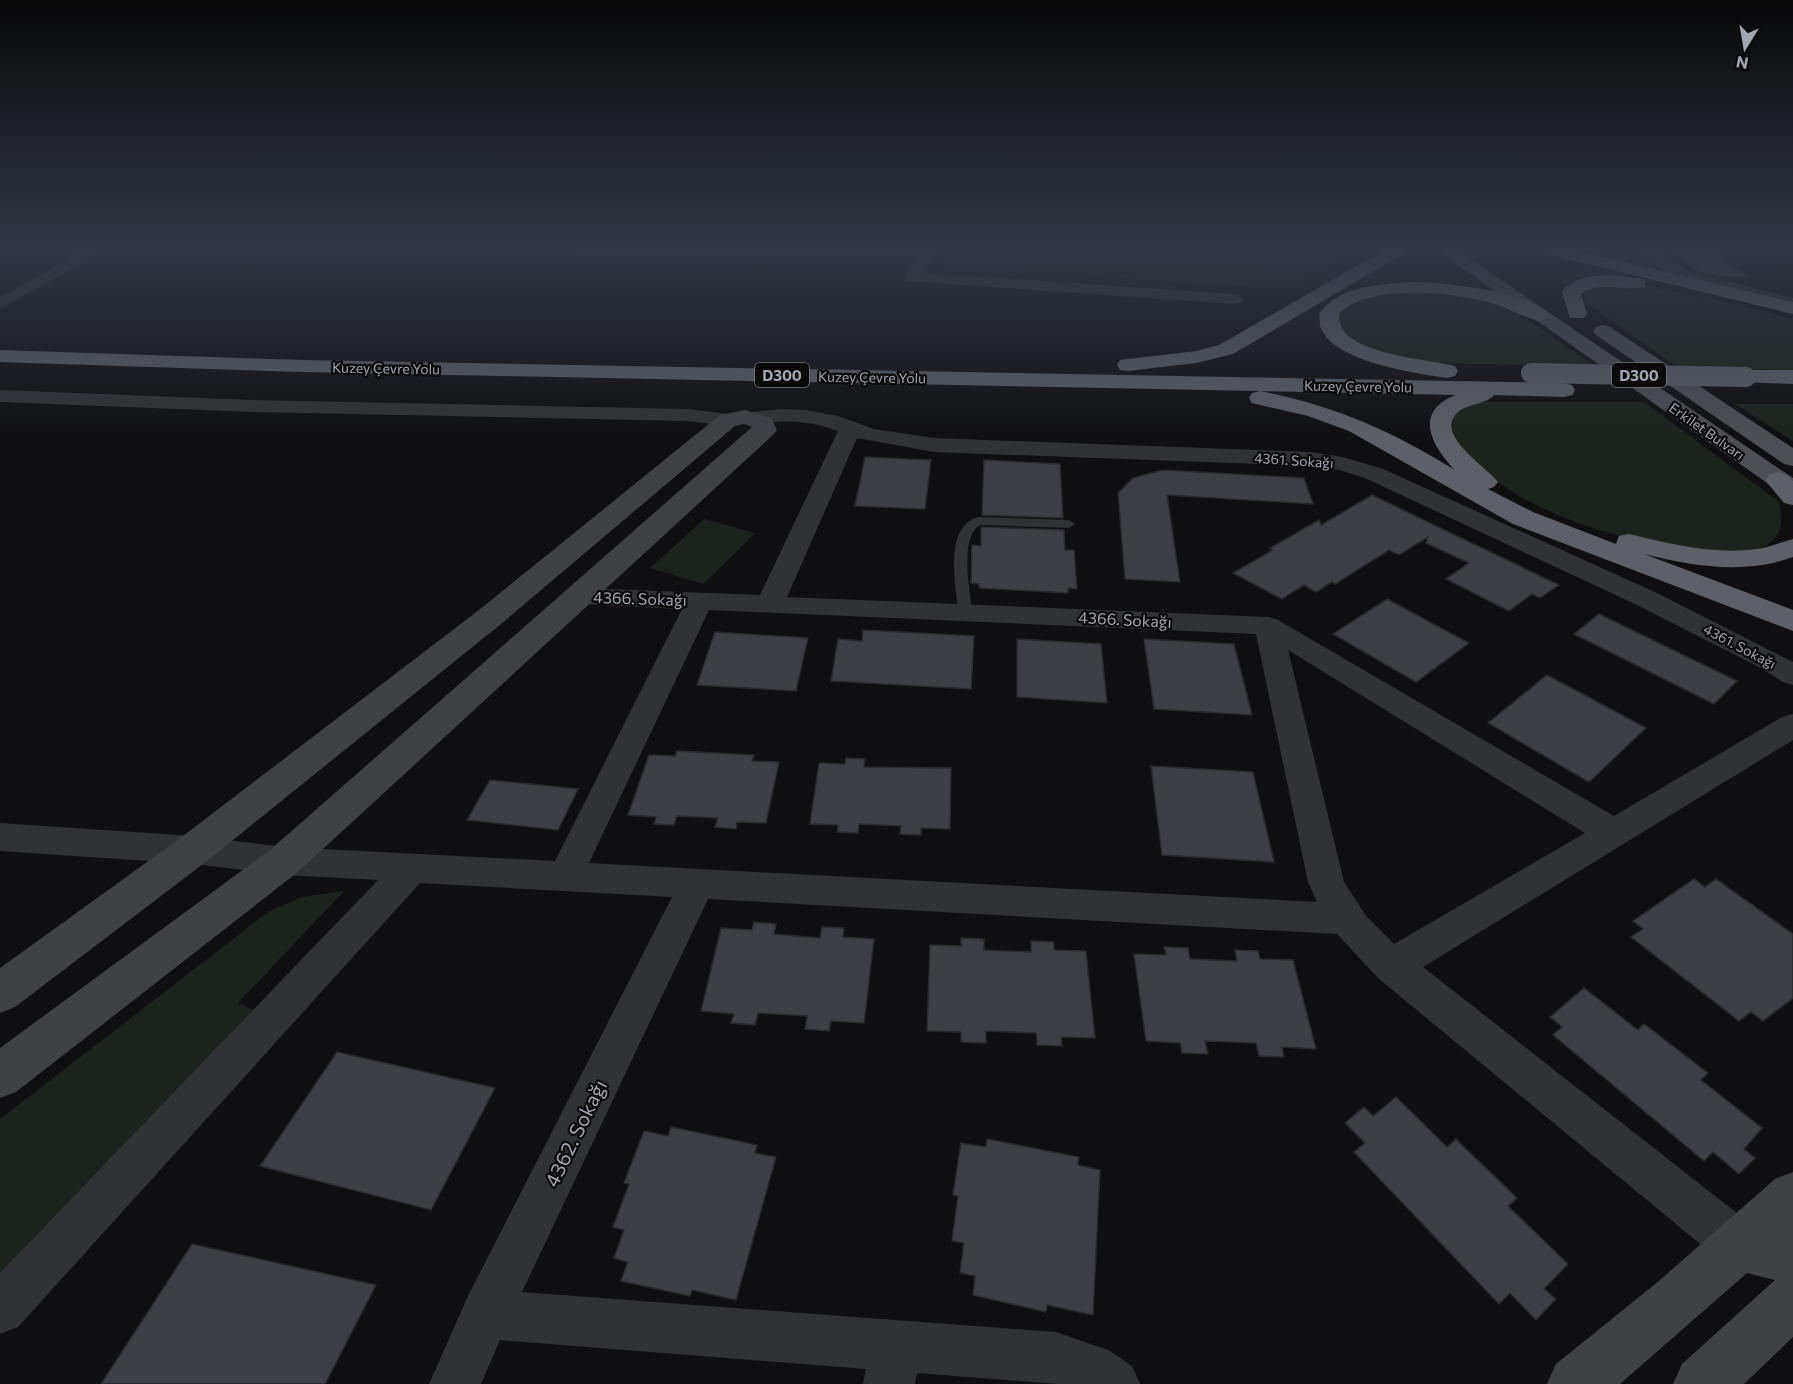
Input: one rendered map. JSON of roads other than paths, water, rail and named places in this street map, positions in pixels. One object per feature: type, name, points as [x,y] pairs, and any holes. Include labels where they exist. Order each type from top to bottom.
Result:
[{"type":"highway","points":[[1117,366],[1196,357],[1226,350],[1290,313]]},
{"type":"highway","points":[[1330,313],[1328,323],[1335,334],[1358,349],[1400,363],[1464,372]]},
{"type":"highway","name":"Kuzey Çevre Yolu","points":[[0,343],[322,354],[1793,378]]},
{"type":"highway","name":"Kuzey Çevre Yolu","points":[[0,356],[315,366],[1563,390]]},
{"type":"highway","points":[[1067,381],[1235,394],[1292,405],[1334,418],[1383,438],[1480,496],[1523,518],[1793,621]]},
{"type":"highway","points":[[1563,390],[1490,394],[1454,403],[1444,410],[1440,421],[1444,438],[1462,463],[1493,487],[1523,505],[1589,531],[1668,551],[1729,558],[1765,556],[1793,547]]},
{"type":"highway","name":"D300","points":[[1563,390],[1793,394]]},
{"type":"main road","name":"Erkilet Bulvarı","points":[[1554,313],[1788,489]]},
{"type":"main road","name":"Erkilet Bulvarı","points":[[1572,313],[1793,459]]},
{"type":"street","name":"4361. Sokağı","points":[[0,396],[253,406],[688,415],[740,419],[779,415],[806,416],[891,440],[934,445],[1310,459],[1343,464],[1382,477],[1647,599],[1769,660],[1793,675]]},
{"type":"street","points":[[0,993],[193,850],[740,419],[762,423],[765,430],[284,861],[0,1076]]},
{"type":"street","points":[[770,604],[850,429]]},
{"type":"street","name":"4366. Sokağı","points":[[580,596],[1268,626],[1614,833]]},
{"type":"street","points":[[565,876],[700,601]]},
{"type":"street","points":[[1268,626],[1326,882],[1346,919],[1358,935],[1392,966],[1739,1245],[1793,1258]]},
{"type":"street","points":[[1392,966],[1793,725]]},
{"type":"street","points":[[0,837],[193,850],[284,861],[1346,919]]},
{"type":"street","points":[[0,1309],[411,868]]},
{"type":"street","name":"4362. Sokağı","points":[[455,1384],[486,1314],[698,883]]},
{"type":"street","points":[[1576,1384],[1793,1197]]},
{"type":"street","points":[[1702,1384],[1793,1300]]},
{"type":"street","points":[[486,1314],[893,1365],[1056,1358],[1090,1368],[1114,1384]]},
{"type":"lane","points":[[965,612],[962,559],[964,533],[969,526],[978,521],[1069,524]]}]
